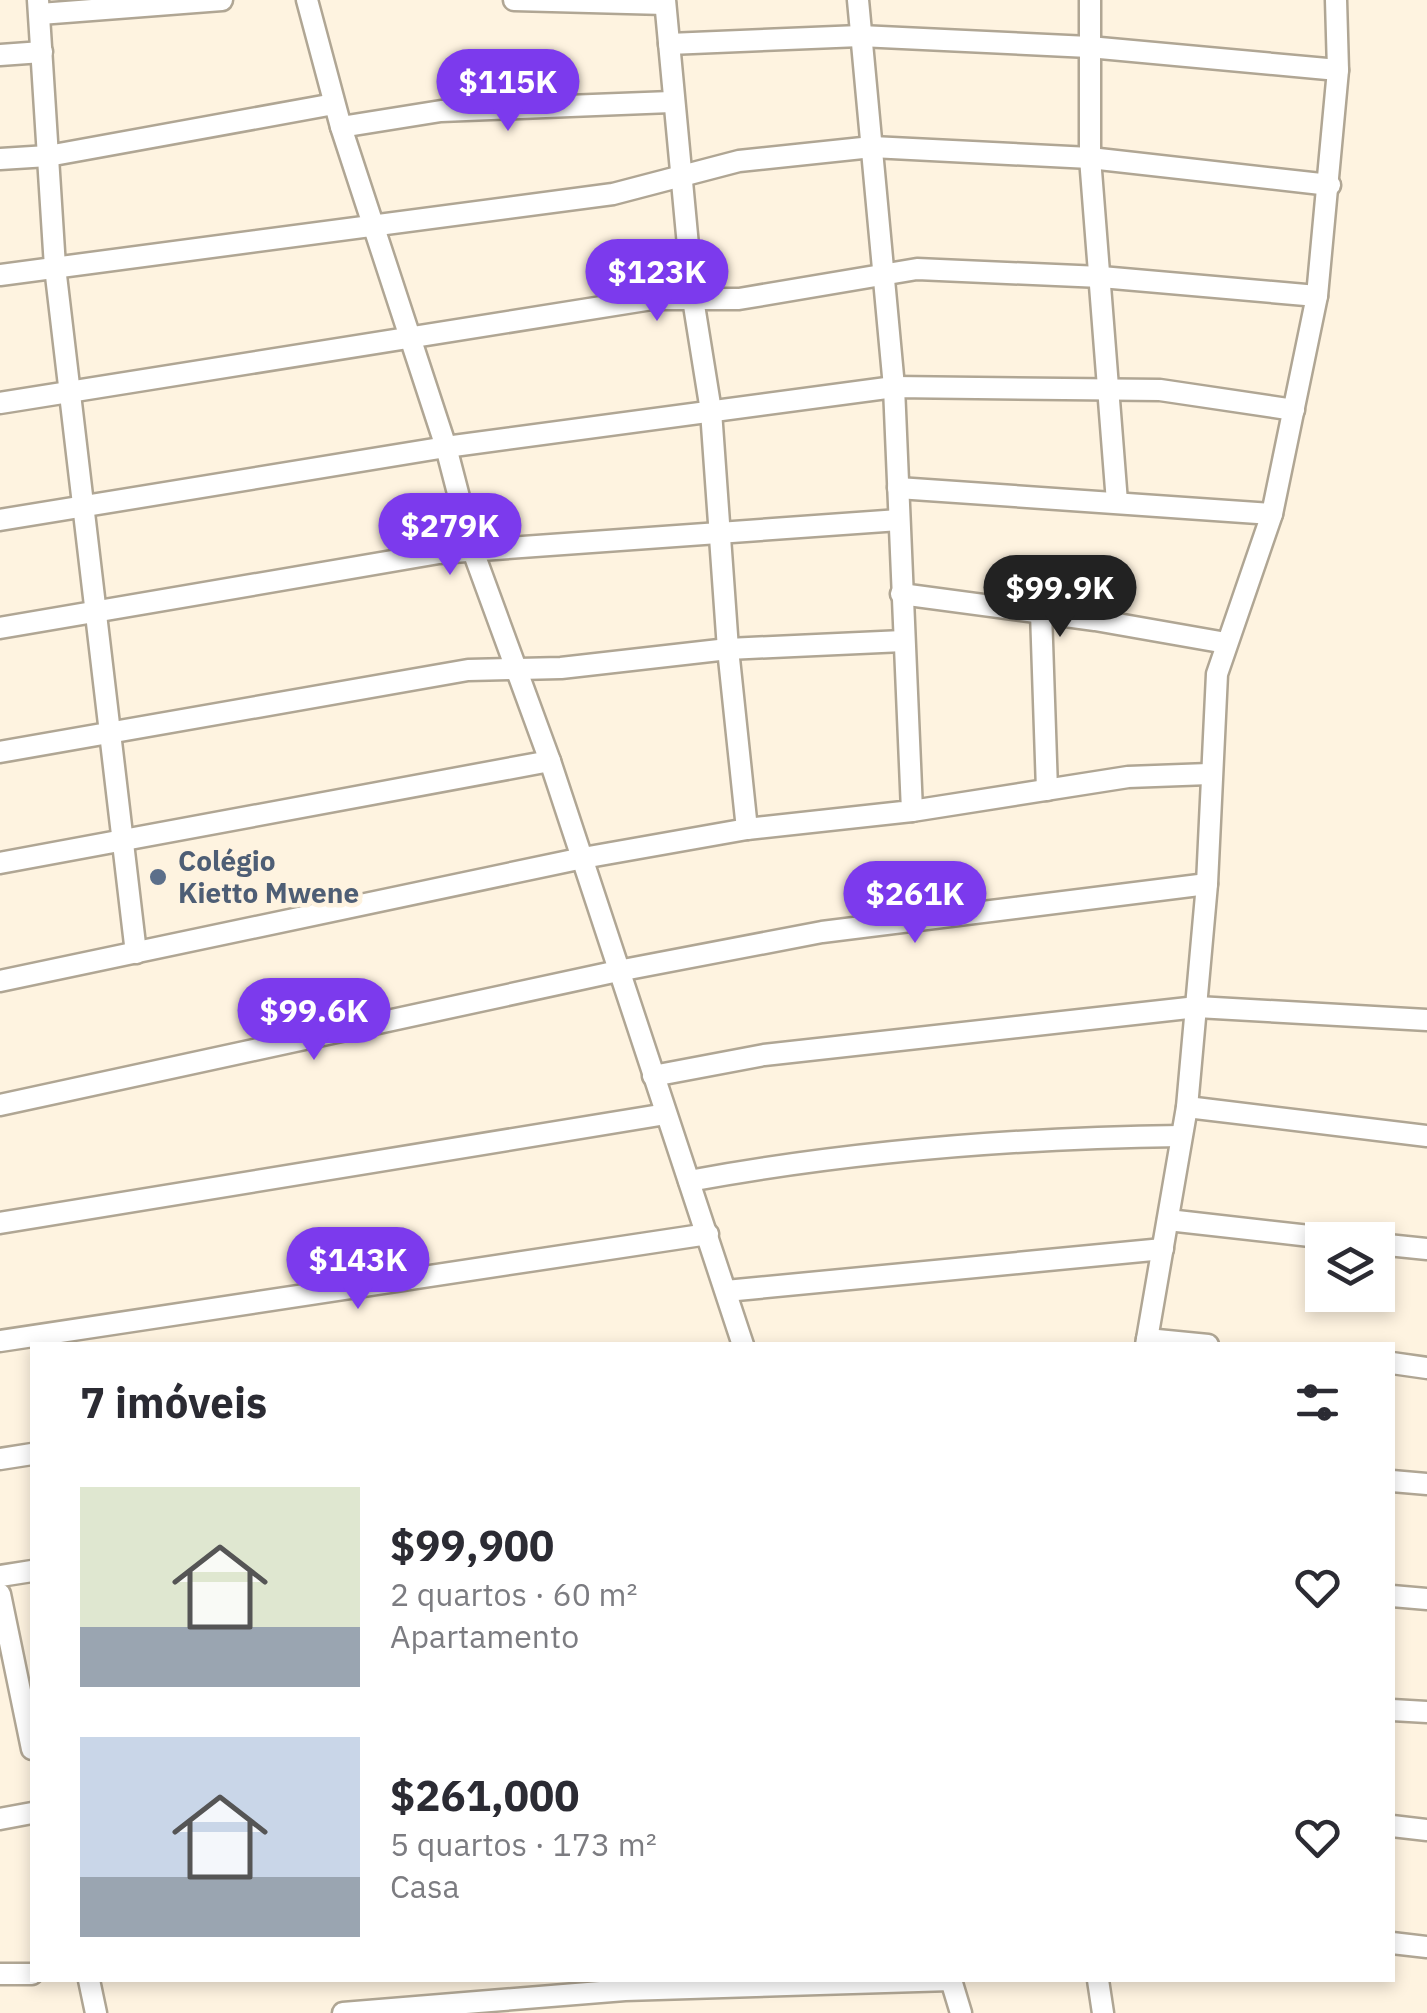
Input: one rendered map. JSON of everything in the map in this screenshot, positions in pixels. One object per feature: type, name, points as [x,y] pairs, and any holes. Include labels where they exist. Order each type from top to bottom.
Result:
[{"type":"street","points":[[136,953],[55,266],[39,7],[222,0]]},
{"type":"street","points":[[307,0],[334,104],[446,447],[473,551],[583,858],[742,1342]]},
{"type":"street","points":[[514,0],[665,2],[671,102],[683,176],[693,300],[712,411],[728,650],[747,829]]},
{"type":"street","points":[[858,0],[894,387],[912,811]]},
{"type":"street","points":[[1090,0],[1090,158],[1111,389],[1116,502]]},
{"type":"street","points":[[1147,1342],[1187,1107],[1207,884],[1209,774],[1217,674],[1272,514],[1317,296],[1338,70],[1336,0]]},
{"type":"street","points":[[669,44],[860,36],[1089,46],[1338,70]]},
{"type":"street","points":[[0,54],[42,52]]},
{"type":"street","points":[[341,127],[441,112],[671,102]]},
{"type":"street","points":[[0,159],[48,156],[334,104]]},
{"type":"street","points":[[0,275],[613,194],[739,161],[872,146],[1090,158],[1330,185]]},
{"type":"street","points":[[0,403],[633,302],[739,299],[918,269],[1101,278],[1317,296]]},
{"type":"street","points":[[0,520],[446,447],[894,387],[1160,390],[1294,410]]},
{"type":"street","points":[[898,488],[1272,514]]},
{"type":"street","points":[[0,628],[96,609],[473,551],[899,520]]},
{"type":"street","points":[[901,594],[1226,643]]},
{"type":"street","points":[[1040,612],[1048,790]]},
{"type":"street","points":[[0,752],[110,736],[468,670],[561,668],[728,650],[902,641]]},
{"type":"street","points":[[0,862],[550,761]]},
{"type":"street","points":[[0,981],[583,858],[747,829],[912,811],[1128,777],[1209,774]]},
{"type":"street","points":[[0,1105],[618,971],[822,932],[1207,884]]},
{"type":"street","points":[[653,1076],[783,1052],[1197,1007],[1427,1020]]},
{"type":"street","points":[[1187,1107],[1427,1136]]},
{"type":"street","points":[[0,1223],[666,1114]]},
{"type":"street","points":[[689,1182],[814,1158],[1073,1137],[1182,1136]]},
{"type":"street","points":[[1168,1220],[1305,1235]]},
{"type":"street","points":[[0,1341],[708,1234]]},
{"type":"street","points":[[1395,1246],[1427,1249]]},
{"type":"street","points":[[726,1291],[1163,1248]]},
{"type":"street","points":[[1395,1364],[1427,1368]]},
{"type":"street","points":[[0,1459],[30,1454]]},
{"type":"street","points":[[1395,1481],[1427,1484]]},
{"type":"street","points":[[0,1576],[30,1570]]},
{"type":"street","points":[[0,1594],[17,1694],[30,1742]]},
{"type":"street","points":[[1395,1596],[1427,1600]]},
{"type":"street","points":[[1395,1710],[1427,1712]]},
{"type":"street","points":[[0,1819],[30,1813]]},
{"type":"street","points":[[1395,1826],[1427,1830]]},
{"type":"street","points":[[1395,1944],[1427,1947]]},
{"type":"street","points":[[0,1974],[30,1974]]},
{"type":"street","points":[[88,1982],[96,2013]]},
{"type":"street","points":[[343,2013],[711,1984],[810,1982]]},
{"type":"street","points":[[952,1982],[961,2013]]},
{"type":"street","points":[[1098,1982],[1103,2013]]},
{"type":"place","name":"Colégio Kietto Mwene","points":[[158,877]]}]
